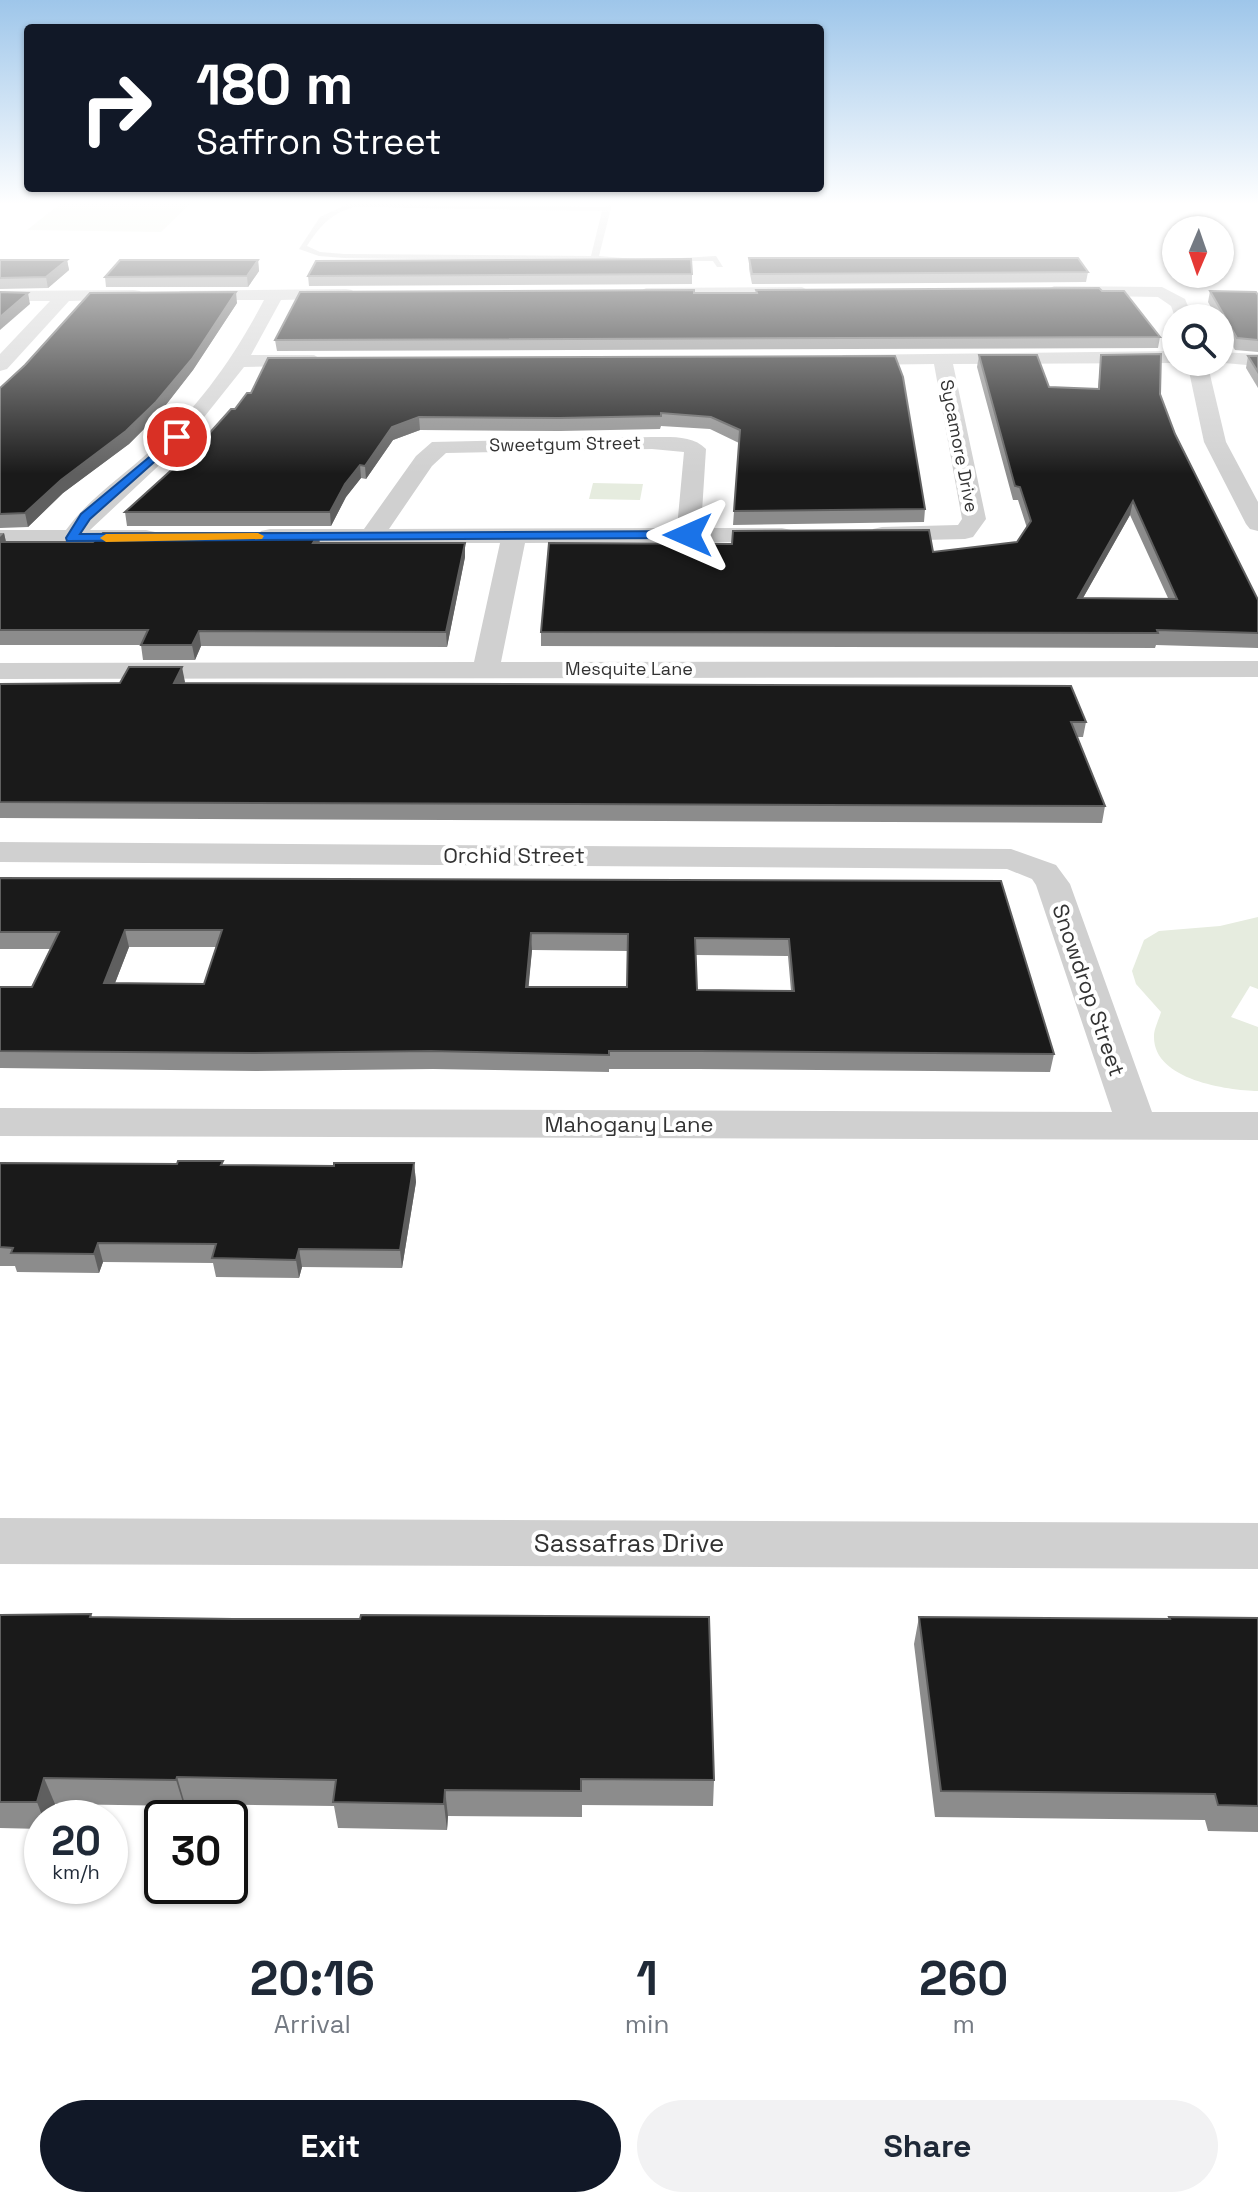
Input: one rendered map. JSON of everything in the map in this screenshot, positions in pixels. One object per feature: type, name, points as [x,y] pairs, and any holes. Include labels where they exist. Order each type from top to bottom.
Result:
[{"type":"street","points":[[0,296],[369,294]]},
{"type":"street","points":[[72,538],[86,517],[137,475],[190,423],[260,326],[275,295]]},
{"type":"street","points":[[0,365],[64,296]]},
{"type":"street","points":[[831,359],[1162,357]]},
{"type":"street","name":"Sycamore Drive","points":[[866,534],[965,532],[974,519],[942,358]]},
{"type":"street","points":[[1234,359],[1258,360]]},
{"type":"street","points":[[236,361],[330,361]]},
{"type":"street","points":[[1200,376],[1215,442],[1258,524]]},
{"type":"street","name":"Sweetgum Street","points":[[372,535],[424,461],[440,447],[652,443],[695,449],[688,535]]},
{"type":"street","points":[[486,670],[514,535]]},
{"type":"street","points":[[246,536],[805,535]]},
{"type":"street","points":[[0,537],[167,537]]},
{"type":"street","name":"Mesquite Lane","points":[[0,671],[1258,669]]},
{"type":"street","name":"Orchid Street","points":[[0,852],[989,858],[1028,864]]},
{"type":"street","name":"Snowdrop Street","points":[[1028,864],[1044,872],[1053,884],[1137,1126]]},
{"type":"street","name":"Mahogany Lane","points":[[0,1122],[1258,1126]]},
{"type":"street","name":"Sassafras Drive","points":[[0,1541],[1258,1546]]},
{"type":"shaded area","points":[[593,483],[643,484],[640,500],[589,499]]},
{"type":"shaded area","points":[[1258,917],[1258,989],[1250,986],[1231,1017],[1258,1027],[1258,1091],[1194,1080],[1165,1063],[1157,1051],[1154,1033],[1161,1012],[1136,984],[1132,971],[1144,940],[1159,931],[1220,926]]},
{"type":"building","points":[[0,294],[27,294],[0,317]]},
{"type":"building","points":[[89,294],[235,294],[192,359],[156,402],[126,431],[61,480],[25,513],[0,514],[0,388]]},
{"type":"building","points":[[299,294],[1126,294],[1160,337],[275,340]]},
{"type":"building","points":[[1212,294],[1257,294],[1258,340],[1237,338],[1234,333],[1234,304],[1217,304]]},
{"type":"building","points":[[1161,354],[1160,394],[1175,434],[1258,600],[1258,633],[1157,630],[1158,633],[541,632],[549,543],[732,544],[733,531],[929,530],[933,552],[1017,542],[1031,521],[1020,487],[1015,486],[979,355],[1037,355],[1049,387],[1099,389],[1101,355]],"holes":[[[1133,501],[1177,599],[1078,598]]]},
{"type":"building","points":[[895,356],[903,377],[925,509],[734,511],[740,430],[711,417],[661,413],[661,416],[560,418],[419,417],[392,427],[365,466],[360,465],[345,484],[330,512],[125,512],[198,446],[247,393],[251,393],[268,358]]},
{"type":"building","points":[[1248,356],[1258,356],[1258,372]]},
{"type":"building","points":[[103,533],[319,533],[313,543],[465,543],[446,632],[199,631],[192,645],[141,645],[148,630],[0,630],[0,542],[93,542]]},
{"type":"building","points":[[129,667],[182,667],[174,683],[1071,686],[1086,722],[1071,722],[1105,806],[0,802],[0,684],[120,683]]},
{"type":"building","points":[[0,878],[1001,881],[1054,1054],[0,1051],[0,987],[32,987],[59,932],[0,932]],"holes":[[[125,930],[222,930],[204,984],[104,983]],[[531,933],[628,934],[627,987],[526,987]],[[695,938],[789,939],[794,991],[697,990]]]},
{"type":"building","points":[[178,1161],[223,1161],[221,1165],[334,1166],[334,1163],[414,1163],[400,1250],[299,1249],[296,1260],[212,1258],[216,1244],[98,1243],[94,1254],[11,1253],[13,1248],[0,1247],[0,1163],[177,1164]]},
{"type":"building","points":[[91,1614],[90,1617],[233,1619],[360,1619],[361,1615],[709,1617],[714,1780],[581,1779],[581,1791],[445,1790],[444,1804],[333,1802],[336,1780],[44,1778],[38,1800],[0,1802],[0,1615]]},
{"type":"building","points":[[919,1617],[1258,1618],[1258,1806],[1218,1805],[1215,1794],[941,1791]]},
{"type":"slow traffic","points":[[106,538],[258,536]]},
{"type":"route","points":[[177,437],[86,517],[72,538],[688,535]]}]
